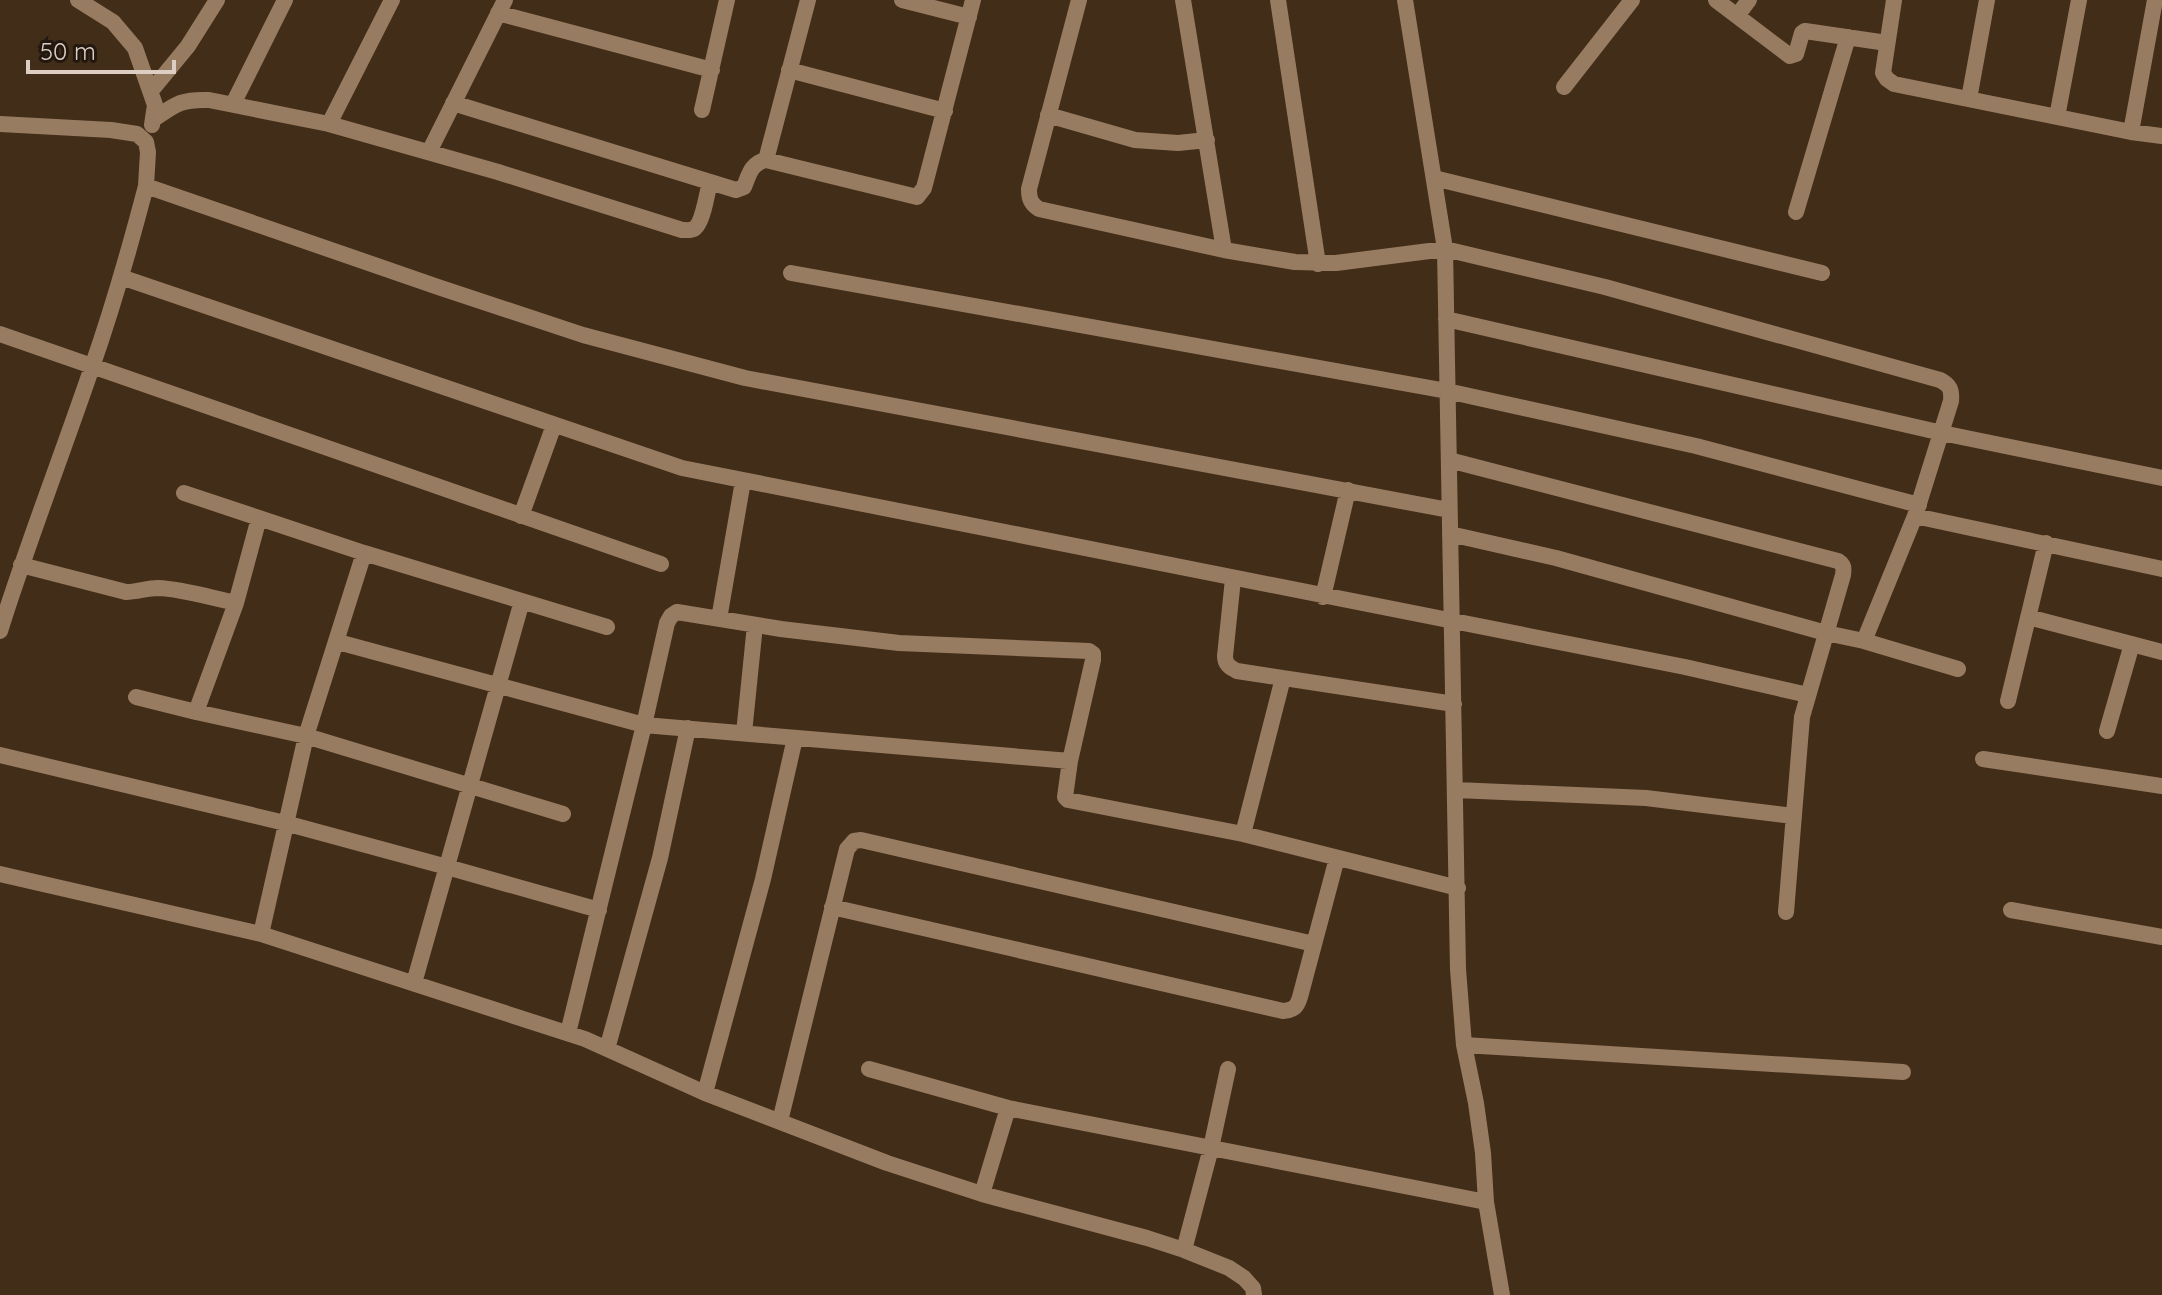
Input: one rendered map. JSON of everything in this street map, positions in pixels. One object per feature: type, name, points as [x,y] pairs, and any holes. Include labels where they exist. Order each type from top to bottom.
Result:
[{"type":"street","points":[[0,631],[92,368],[146,186],[146,142],[155,105],[151,91],[135,48],[126,35],[113,22],[78,0]]},
{"type":"street","points":[[151,91],[188,46],[217,0]]},
{"type":"street","points":[[233,104],[285,0]]},
{"type":"street","points":[[329,124],[392,0]]},
{"type":"street","points":[[702,110],[727,0]]},
{"type":"street","points":[[766,160],[808,0]]},
{"type":"street","points":[[902,0],[969,17]]},
{"type":"street","points":[[453,103],[740,190],[753,166],[766,160],[917,197],[924,188],[973,0]]},
{"type":"street","points":[[1079,0],[1029,189],[1029,198],[1039,209],[1224,250],[1295,262],[1336,263],[1445,249],[1620,291],[1947,384],[1952,391],[1951,401],[1942,433],[1917,510],[1864,641]]},
{"type":"street","points":[[1183,0],[1224,250]]},
{"type":"street","points":[[1278,0],[1318,264]]},
{"type":"street","points":[[1405,0],[1445,249],[1458,969],[1464,1045],[1483,1153],[1486,1202],[1502,1295]]},
{"type":"street","points":[[1564,87],[1632,0]]},
{"type":"street","points":[[1716,0],[1790,56],[1796,54],[1805,31],[1887,43]]},
{"type":"street","points":[[1737,16],[1749,0]]},
{"type":"street","points":[[1894,0],[1883,73],[1894,84],[2162,136]]},
{"type":"street","points":[[1969,99],[1987,0]]},
{"type":"street","points":[[2057,117],[2079,0]]},
{"type":"street","points":[[2131,132],[2155,0]]},
{"type":"street","points":[[429,152],[501,7],[712,70]]},
{"type":"street","points":[[1796,212],[1848,37]]},
{"type":"street","points":[[789,70],[945,111]]},
{"type":"street","points":[[154,119],[175,104],[189,99],[233,104],[329,124],[682,230],[696,228],[701,220],[710,182]]},
{"type":"street","points":[[1048,115],[1135,140],[1178,143],[1207,140]]},
{"type":"street","points":[[0,124],[111,130],[137,134],[146,142]]},
{"type":"street","points":[[1434,178],[1822,273]]},
{"type":"street","points":[[146,186],[583,335],[745,378],[1449,510]]},
{"type":"street","points":[[791,273],[1447,391],[1696,446],[1917,510],[2162,569]]},
{"type":"street","points":[[121,277],[682,468],[1685,667],[1808,695]]},
{"type":"street","points":[[1446,319],[1942,433],[2162,478]]},
{"type":"street","points":[[0,334],[661,564]]},
{"type":"street","points":[[521,516],[554,425]]},
{"type":"street","points":[[1449,460],[1843,564],[1799,739],[1786,912]]},
{"type":"street","points":[[719,619],[743,481]]},
{"type":"street","points":[[1323,597],[1348,490]]},
{"type":"street","points":[[184,493],[364,553],[607,627]]},
{"type":"street","points":[[196,712],[236,603],[259,518]]},
{"type":"street","points":[[1450,534],[1556,558],[1958,669]]},
{"type":"street","points":[[2008,701],[2046,543]]},
{"type":"street","points":[[261,934],[306,736],[364,553]]},
{"type":"street","points":[[21,565],[126,592],[163,588],[236,603]]},
{"type":"street","points":[[1233,579],[1225,662],[1237,671],[1454,704]]},
{"type":"street","points":[[414,983],[522,601]]},
{"type":"street","points":[[568,1033],[667,623],[677,612],[899,643],[1089,651],[1093,654],[1093,660],[1064,790],[1068,800],[1243,834],[1458,888]]},
{"type":"street","points":[[2028,617],[2162,652]]},
{"type":"street","points":[[744,733],[755,625]]},
{"type":"street","points":[[338,642],[644,725],[1070,761]]},
{"type":"street","points":[[2107,731],[2132,644]]},
{"type":"street","points":[[1243,834],[1283,678]]},
{"type":"street","points":[[136,697],[306,736],[563,814]]},
{"type":"street","points":[[607,1049],[660,858],[688,728]]},
{"type":"street","points":[[705,1093],[763,879],[795,738]]},
{"type":"street","points":[[0,755],[285,823],[599,910]]},
{"type":"street","points":[[1983,759],[2162,786]]},
{"type":"street","points":[[1456,790],[1646,798],[1793,816]]},
{"type":"street","points":[[780,1121],[850,843],[861,840],[1314,944]]},
{"type":"street","points":[[832,907],[1283,1011],[1297,1006],[1337,858]]},
{"type":"street","points":[[0,874],[261,934],[568,1033],[705,1093],[887,1163],[982,1194],[1184,1250],[1229,1268],[1244,1278],[1253,1288],[1254,1295]]},
{"type":"street","points":[[2011,910],[2162,937]]},
{"type":"street","points":[[1464,1045],[1903,1072]]},
{"type":"street","points":[[869,1069],[1008,1108],[1486,1202]]},
{"type":"street","points":[[1184,1250],[1228,1069]]},
{"type":"street","points":[[982,1194],[1008,1108]]}]
